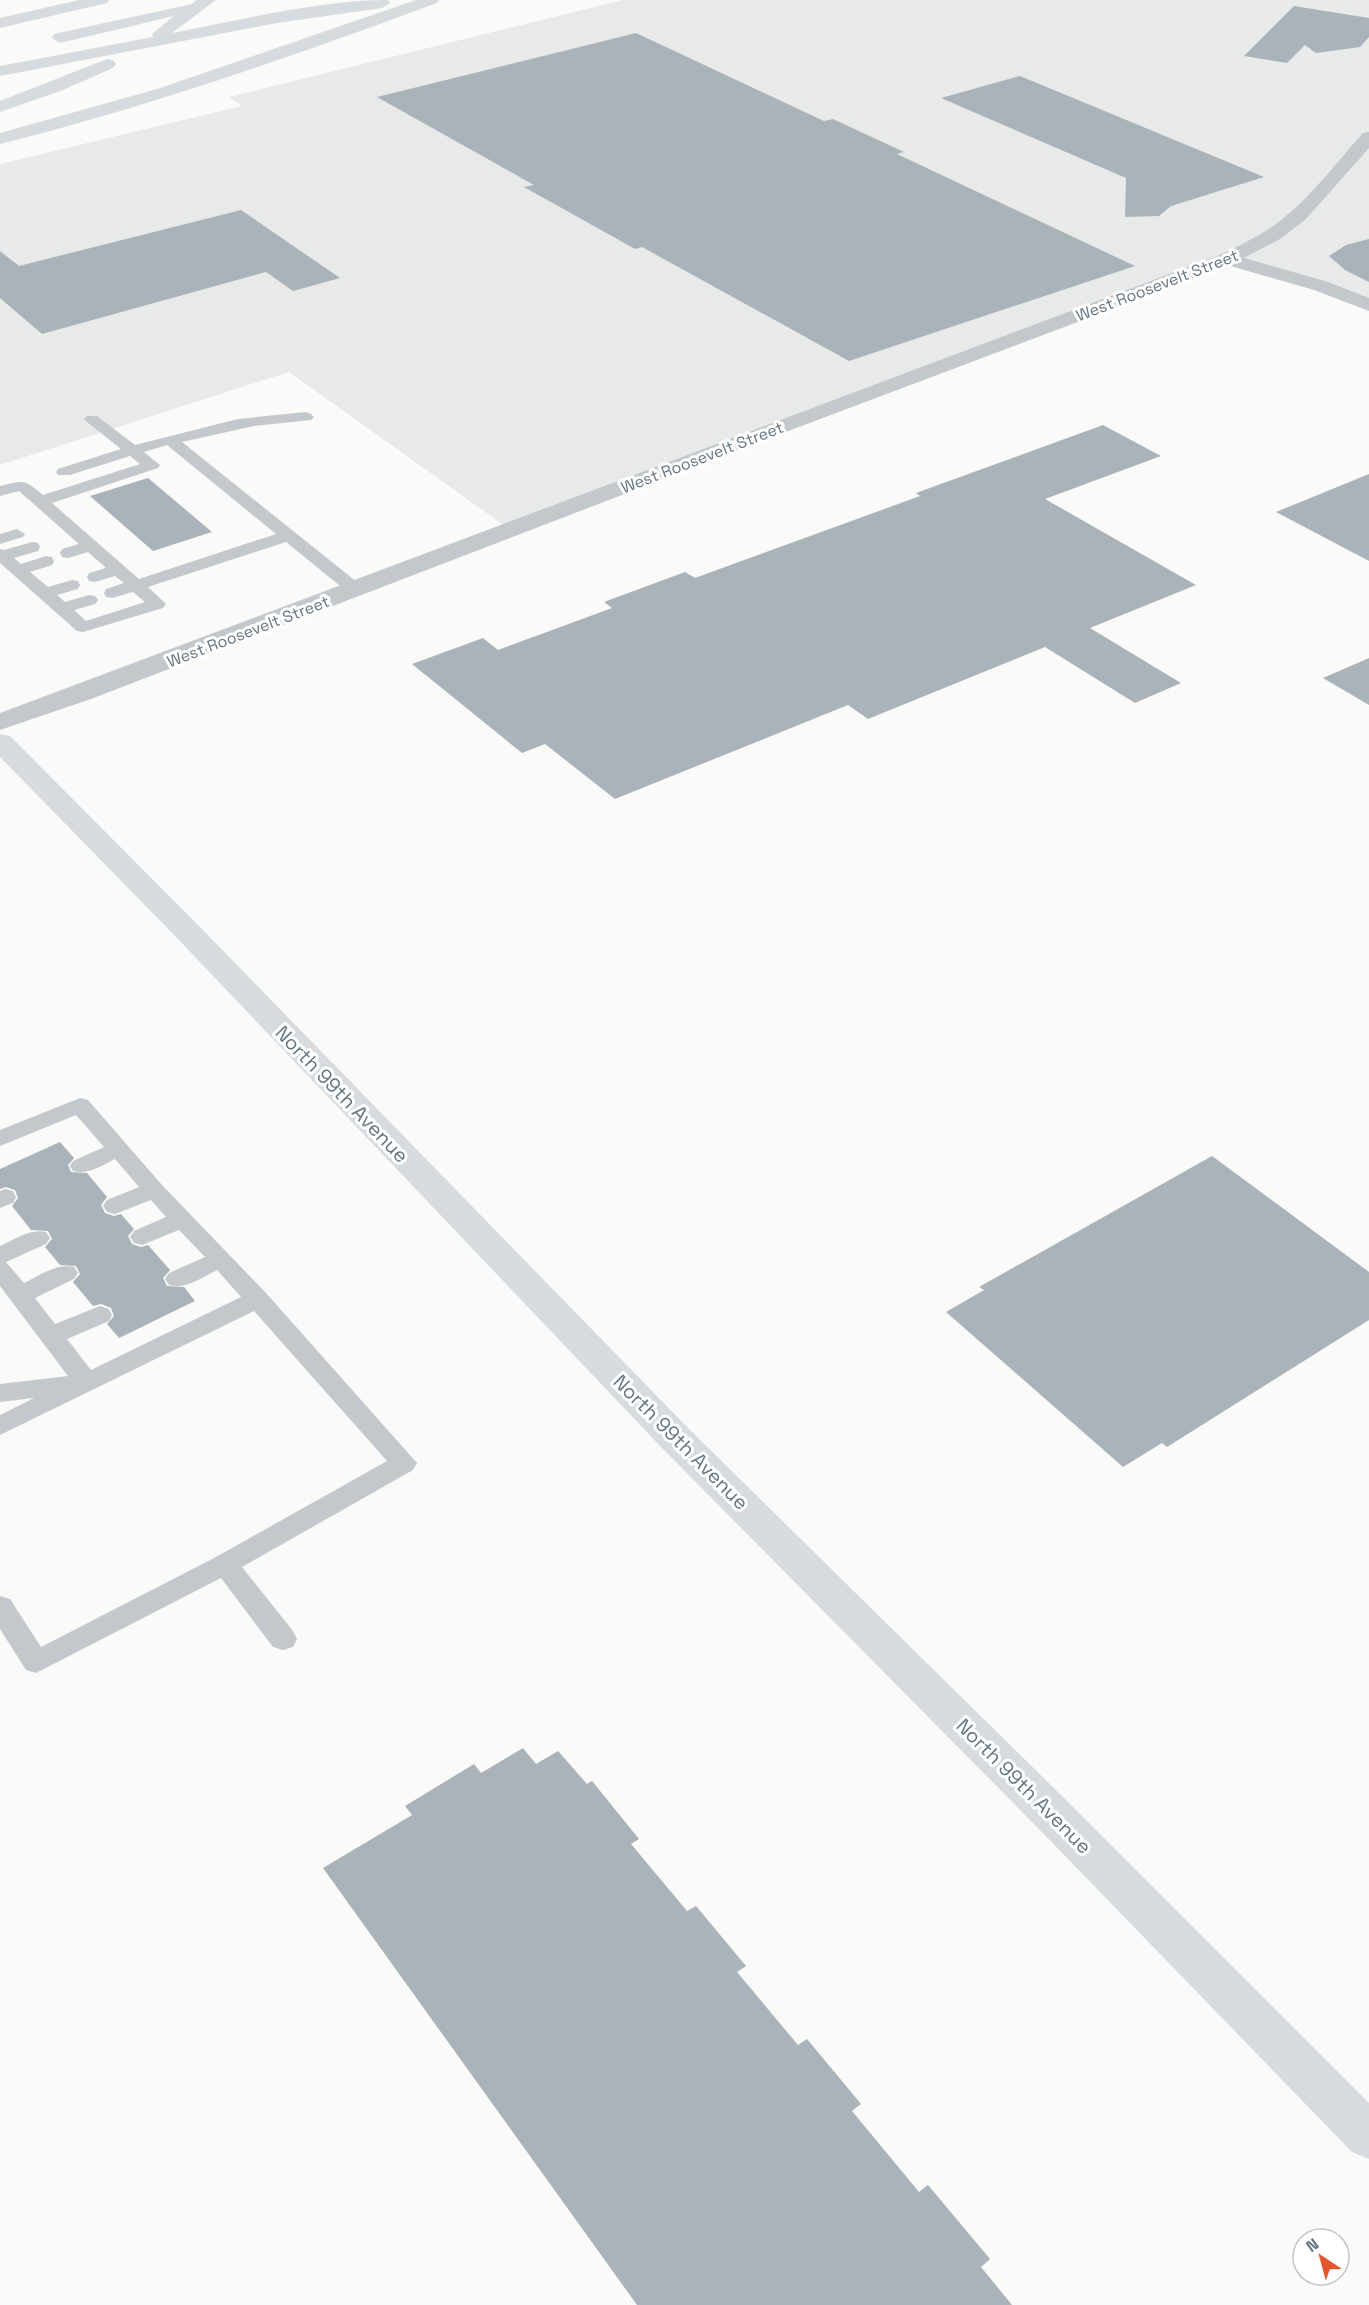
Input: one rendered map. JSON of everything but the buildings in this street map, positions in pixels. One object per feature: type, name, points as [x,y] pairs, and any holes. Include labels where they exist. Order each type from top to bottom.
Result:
[{"type":"main road","points":[[0,23],[101,0]]},
{"type":"main road","points":[[0,106],[57,86],[118,59],[172,26],[208,0]]},
{"type":"main road","points":[[46,41],[220,0]]},
{"type":"main road","points":[[0,71],[224,28],[404,0]]},
{"type":"main road","points":[[0,140],[229,72],[430,0]]},
{"type":"main road","name":"North 99th Avenue","points":[[0,742],[189,933],[371,1125],[659,1422],[1060,1822],[1369,2136]]},
{"type":"street","name":"West Roosevelt Street","points":[[0,722],[356,590],[783,425],[1227,259],[1262,242],[1288,224],[1306,208],[1369,137]]},
{"type":"street","points":[[1227,259],[1320,286],[1369,304]]},
{"type":"lane","points":[[63,472],[132,450],[241,422],[275,417],[306,417]]},
{"type":"lane","points":[[41,501],[153,465],[92,419]]},
{"type":"lane","points":[[170,440],[356,590]]},
{"type":"lane","points":[[0,491],[42,478]]},
{"type":"lane","points":[[1,550],[18,570],[83,627],[157,604],[22,484]]},
{"type":"lane","points":[[39,527],[61,520]]},
{"type":"lane","points":[[54,540],[76,533]]},
{"type":"lane","points":[[1,550],[17,534]]},
{"type":"lane","points":[[112,593],[288,536]]},
{"type":"lane","points":[[68,554],[92,546]]},
{"type":"lane","points":[[1,550],[32,547]]},
{"type":"lane","points":[[81,565],[106,557]]},
{"type":"lane","points":[[18,570],[46,561]]},
{"type":"lane","points":[[95,577],[119,569]]},
{"type":"lane","points":[[32,582],[59,573]]},
{"type":"lane","points":[[45,594],[72,585]]},
{"type":"lane","points":[[62,609],[89,600]]},
{"type":"lane","points":[[0,1139],[80,1105],[154,1190],[258,1299],[404,1463],[225,1564],[36,1662],[0,1607]]},
{"type":"lane","points":[[81,1166],[118,1149]]},
{"type":"lane","points":[[115,1206],[154,1190]]},
{"type":"lane","points":[[142,1237],[182,1219]]},
{"type":"lane","points":[[0,1256],[38,1238]]},
{"type":"lane","points":[[177,1279],[221,1259]]},
{"type":"lane","points":[[0,1269],[87,1383]]},
{"type":"lane","points":[[20,1295],[66,1273]]},
{"type":"lane","points":[[0,1426],[258,1299]]},
{"type":"lane","points":[[51,1336],[100,1315]]},
{"type":"lane","points":[[0,1393],[87,1383]]},
{"type":"lane","points":[[225,1564],[283,1639]]},
{"type":"shaded area","points":[[623,0],[1369,0],[1369,305],[1227,259],[512,531],[289,372],[0,465],[0,164],[242,106],[229,97]]}]
